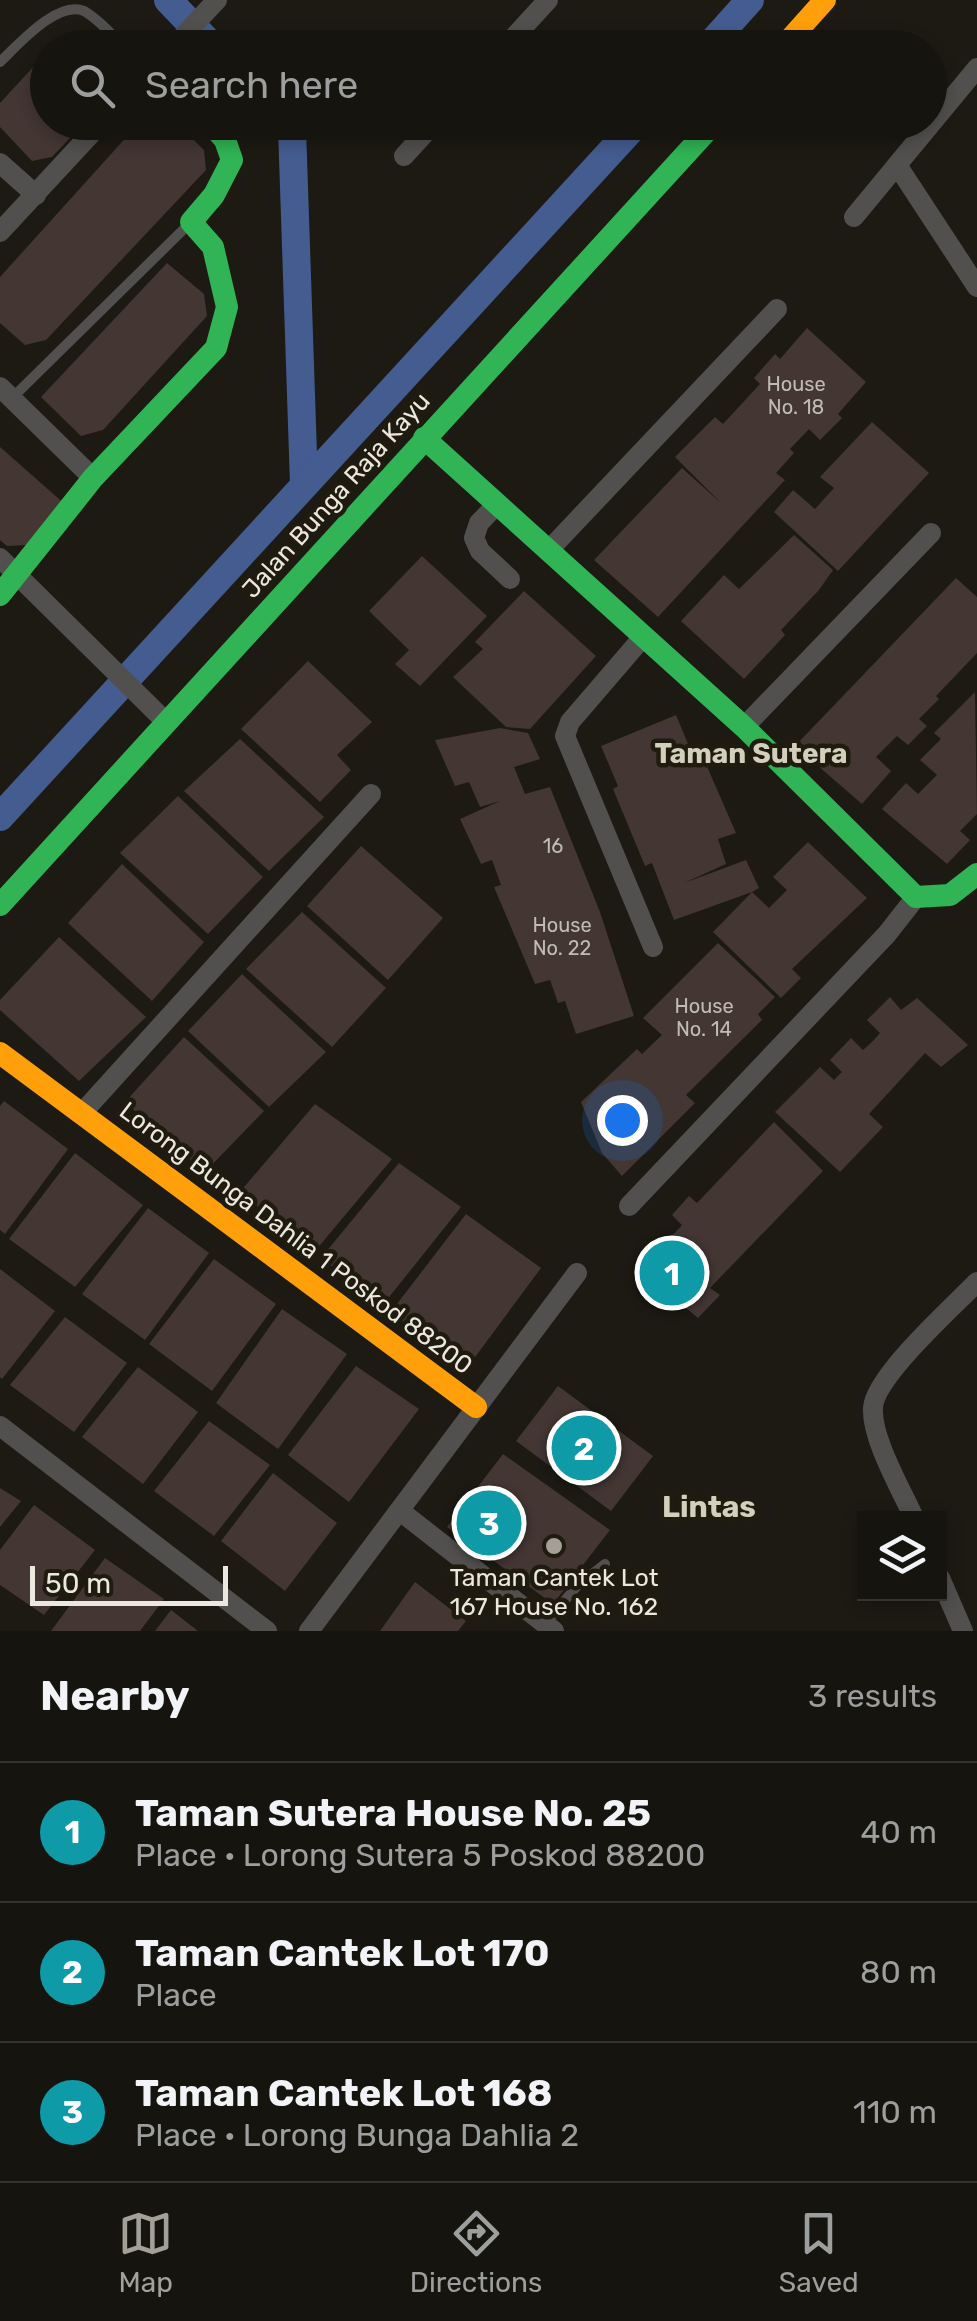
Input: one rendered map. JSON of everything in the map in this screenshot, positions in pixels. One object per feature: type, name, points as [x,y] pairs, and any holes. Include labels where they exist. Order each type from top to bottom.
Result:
[{"type":"street","points":[[520,30],[548,0]]},
{"type":"street","points":[[798,30],[825,0]]},
{"type":"street","points":[[189,30],[215,2]]},
{"type":"street","points":[[947,104],[977,68]]},
{"type":"street","points":[[0,232],[86,140]]},
{"type":"street","points":[[0,595],[19,576],[93,478],[216,348],[227,306],[214,248],[192,222],[214,195],[232,160],[225,140]]},
{"type":"street","points":[[404,156],[419,140]]},
{"type":"street","name":"Jalan Bunga Raja Kayu","points":[[0,905],[698,140]]},
{"type":"street","points":[[854,216],[917,140]]},
{"type":"street","points":[[0,164],[36,195]]},
{"type":"street","points":[[896,165],[977,286]]},
{"type":"street","points":[[548,551],[777,310]]},
{"type":"street","points":[[6,392],[93,478]]},
{"type":"street","points":[[424,438],[744,727],[916,896],[945,898],[964,889],[977,874]]},
{"type":"street","points":[[497,504],[479,524],[474,538],[480,551],[510,579]]},
{"type":"street","points":[[744,727],[931,533]]},
{"type":"street","points":[[0,558],[108,669],[166,722]]},
{"type":"street","points":[[642,637],[570,722],[565,736],[653,947]]},
{"type":"street","name":"Lorong Bunga Dahlia 1 Poskod 88200","points":[[82,1113],[371,794]]},
{"type":"street","points":[[628,1206],[887,934],[916,896]]},
{"type":"street","name":"Lorong Bunga Dahlia 1 Poskod 88200","points":[[3,1056],[476,1408]]},
{"type":"street","points":[[309,1631],[578,1273]]},
{"type":"street","points":[[911,1511],[879,1436],[873,1407],[882,1384],[898,1364],[977,1282]]},
{"type":"street","points":[[0,1426],[267,1631]]},
{"type":"street","points":[[400,1511],[549,1628]]},
{"type":"street","points":[[947,1595],[962,1631]]},
{"type":"lane","points":[[33,30],[62,9],[82,10],[105,30]]},
{"type":"lane","points":[[0,62],[30,33]]},
{"type":"lane","points":[[6,392],[192,222]]},
{"type":"lane","points":[[549,1628],[577,1586],[605,1564]]},
{"type":"building","points":[[30,70],[30,140],[68,140],[52,157],[32,161],[0,127],[0,103]]},
{"type":"building","points":[[124,140],[194,140],[204,150],[206,170],[46,340],[25,345],[0,323],[0,277]]},
{"type":"building","points":[[167,263],[204,294],[207,316],[103,430],[81,436],[41,397]]},
{"type":"building","points":[[807,328],[866,382],[838,414],[842,418],[820,440],[809,429],[790,449],[794,453],[776,473],[785,480],[658,617],[594,560],[682,468],[721,503],[675,457],[715,417],[723,424],[760,384],[754,378],[775,354],[780,359]]},
{"type":"building","points":[[872,422],[929,473],[838,571],[774,512],[793,490],[815,509],[834,488],[820,477]]},
{"type":"building","points":[[0,447],[67,506],[26,545],[7,546],[0,540]]},
{"type":"building","points":[[794,535],[833,570],[781,630],[785,635],[744,679],[681,621],[724,575],[739,589]]},
{"type":"building","points":[[422,556],[487,616],[420,686],[395,664],[409,650],[369,611]]},
{"type":"building","points":[[956,578],[977,597],[977,653],[919,719],[927,726],[908,745],[897,736],[876,757],[891,771],[862,804],[795,746]]},
{"type":"building","points":[[524,591],[596,656],[530,729],[506,727],[453,677],[483,649],[475,642]]},
{"type":"building","points":[[308,661],[372,722],[337,755],[351,770],[320,802],[241,729]]},
{"type":"building","points":[[975,692],[977,814],[960,831],[970,840],[947,864],[882,809],[906,783],[918,794],[937,775],[920,760],[941,739],[934,733]]},
{"type":"building","points":[[676,715],[694,758],[702,755],[736,833],[718,839],[726,864],[684,883],[746,860],[759,888],[674,920],[652,863],[645,866],[613,789],[618,786],[601,746]]},
{"type":"building","points":[[500,728],[528,733],[540,759],[514,767],[525,794],[550,787],[600,912],[634,1016],[576,1034],[565,1001],[558,1003],[550,980],[535,984],[494,887],[501,885],[492,860],[481,864],[460,819],[500,801],[480,807],[469,782],[455,786],[435,740]]},
{"type":"building","points":[[240,739],[324,817],[269,871],[184,791]]},
{"type":"building","points":[[178,796],[263,877],[208,934],[120,853]]},
{"type":"building","points":[[808,842],[867,898],[792,969],[801,978],[781,998],[713,932],[752,892],[769,908],[787,890],[773,877]]},
{"type":"building","points":[[361,846],[443,918],[388,980],[307,906]]},
{"type":"building","points":[[122,864],[204,942],[152,1001],[68,923]]},
{"type":"building","points":[[302,912],[386,988],[332,1047],[246,969]]},
{"type":"building","points":[[59,937],[146,1017],[79,1081],[0,1010],[0,1000]]},
{"type":"building","points":[[718,943],[775,997],[758,1014],[762,1020],[686,1095],[695,1103],[622,1176],[602,1153],[581,1102],[637,1049],[642,1054],[662,1035],[643,1018]]},
{"type":"building","points":[[242,974],[326,1052],[269,1107],[188,1031]]},
{"type":"building","points":[[890,997],[901,1010],[917,998],[968,1045],[941,1067],[925,1053],[869,1114],[883,1127],[840,1172],[775,1112],[820,1067],[834,1080],[842,1072],[830,1060],[851,1038],[863,1050],[873,1041],[880,1033],[867,1020]]},
{"type":"building","points":[[184,1037],[264,1111],[204,1173],[125,1102]]},
{"type":"building","points":[[4,1101],[68,1149],[5,1234],[0,1230],[0,1106]]},
{"type":"building","points":[[315,1104],[392,1159],[316,1250],[239,1193]]},
{"type":"building","points":[[774,1122],[823,1171],[710,1288],[720,1295],[698,1318],[656,1283],[647,1263],[662,1248],[674,1257],[683,1248],[671,1237],[682,1225],[672,1215],[689,1196],[697,1203]]},
{"type":"building","points":[[75,1153],[143,1205],[75,1287],[9,1239]]},
{"type":"building","points":[[399,1163],[461,1207],[382,1306],[321,1258]]},
{"type":"building","points":[[148,1208],[209,1253],[145,1340],[82,1294]]},
{"type":"building","points":[[466,1214],[541,1268],[467,1368],[390,1313]]},
{"type":"building","points":[[214,1259],[276,1304],[212,1391],[149,1344]]},
{"type":"building","points":[[0,1269],[55,1311],[2,1379],[0,1377]]},
{"type":"building","points":[[282,1309],[347,1354],[278,1449],[216,1403]]},
{"type":"building","points":[[65,1317],[127,1363],[74,1432],[10,1385]]},
{"type":"building","points":[[356,1366],[419,1409],[349,1502],[288,1455]]},
{"type":"building","points":[[138,1367],[198,1412],[143,1484],[82,1437]]},
{"type":"building","points":[[558,1386],[653,1456],[611,1511],[516,1441]]},
{"type":"building","points":[[209,1421],[270,1465],[214,1536],[154,1491]]},
{"type":"building","points":[[503,1454],[610,1530],[553,1604],[447,1527]]},
{"type":"building","points":[[273,1473],[337,1523],[285,1591],[221,1541]]},
{"type":"building","points":[[0,1488],[21,1501],[0,1527]]},
{"type":"building","points":[[34,1505],[95,1550],[44,1615],[0,1585],[0,1550]]},
{"type":"building","points":[[105,1558],[164,1599],[140,1631],[51,1631]]},
{"type":"building","points":[[415,1582],[466,1621],[458,1631],[380,1631]]},
{"type":"building","points":[[171,1610],[198,1631],[155,1631]]},
{"type":"waterway","points":[[168,0],[197,30]]},
{"type":"waterway","points":[[723,30],[750,0]]},
{"type":"waterway","points":[[292,140],[304,484]]},
{"type":"waterway","points":[[0,817],[621,140]]},
{"type":"traffic: fast","points":[[0,595],[93,478],[216,348],[227,307],[213,247],[191,222],[214,195],[232,160],[225,140]]},
{"type":"traffic: fast","points":[[0,905],[699,140]]},
{"type":"traffic: fast","points":[[424,438],[744,727],[916,897],[950,895],[977,874]]},
{"type":"traffic: slow","points":[[798,30],[825,0]]},
{"type":"traffic: slow","points":[[0,1053],[476,1407]]},
{"type":"place","name":"Taman Sutera House No. 25","points":[[672,1273]]},
{"type":"place","name":"Taman Cantek Lot 170","points":[[584,1448]]},
{"type":"place","name":"Taman Cantek Lot 168","points":[[489,1523]]},
{"type":"place","name":"Taman Cantek Lot 167 House No. 162","points":[[554,1546]]},
{"type":"district","name":"Taman Sutera","points":[[751,753]]},
{"type":"district","name":"Lintas","points":[[709,1507]]}]
